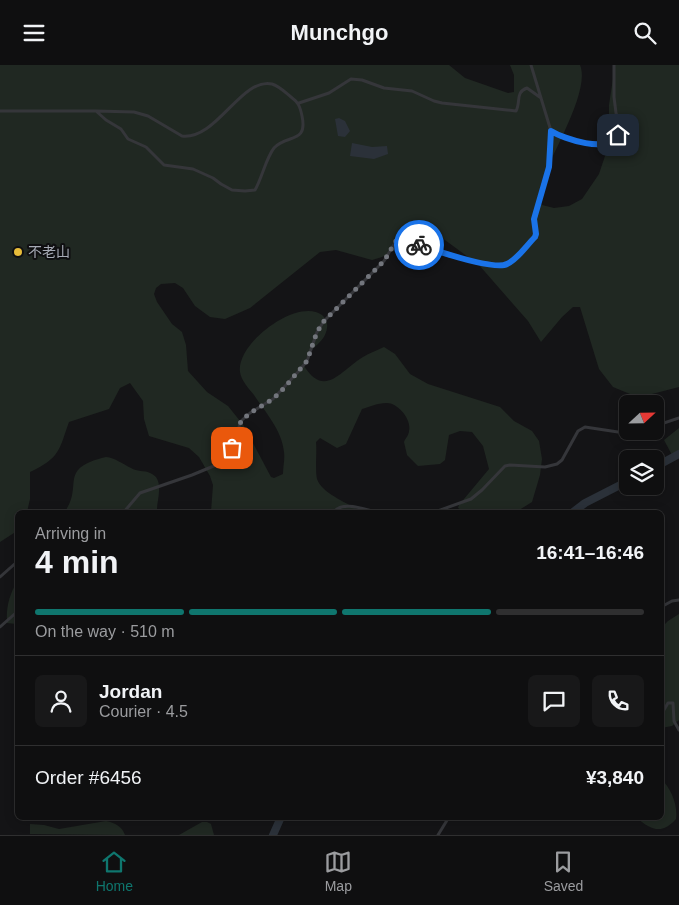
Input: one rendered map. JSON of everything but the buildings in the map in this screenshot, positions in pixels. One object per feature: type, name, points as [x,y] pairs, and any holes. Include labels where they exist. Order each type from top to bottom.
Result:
[{"type":"street","points":[[126,510],[140,493],[221,463],[232,448],[241,421],[273,399],[298,372],[307,361],[317,332],[324,321],[384,261],[396,241],[407,240],[449,256],[492,265],[503,266],[516,258],[535,237],[534,219],[549,167],[551,131],[531,65]]},
{"type":"street","points":[[551,131],[558,136],[573,141],[598,145],[617,138],[621,129],[614,97],[614,65]]},
{"type":"street","points":[[299,103],[329,93],[351,79],[362,80],[384,88],[412,91],[442,103],[516,111],[519,94],[522,90],[526,88],[541,98]]},
{"type":"street","points":[[0,111],[96,111],[134,112],[148,116],[182,135],[194,136],[210,125],[242,95],[264,84],[278,86],[299,103],[303,120],[302,132],[298,137],[281,143],[274,148],[255,190],[245,191],[232,190],[194,169],[164,165],[146,147],[128,139],[121,129],[96,111]]},
{"type":"street","points":[[664,423],[679,418]]},
{"type":"street","points":[[440,510],[471,499],[505,466],[545,467],[557,464],[562,460],[578,431],[585,427],[619,432]]},
{"type":"street","points":[[336,510],[340,506],[366,510]]},
{"type":"street","points":[[0,577],[15,564]]},
{"type":"street","points":[[664,605],[679,600]]},
{"type":"street","points":[[0,627],[15,614]]},
{"type":"street","points":[[664,710],[668,703],[673,703],[674,721],[679,730]]},
{"type":"street","points":[[438,835],[447,820]]},
{"type":"shaded area","points":[[0,65],[449,65],[465,78],[508,93],[514,92],[514,75],[510,65],[580,65],[582,76],[575,107],[540,186],[537,199],[542,205],[554,208],[569,206],[582,199],[599,174],[609,144],[609,105],[615,65],[679,65],[679,387],[652,394],[630,394],[613,387],[599,369],[580,307],[573,307],[541,342],[528,321],[479,265],[434,232],[412,240],[382,257],[372,260],[336,250],[320,252],[250,308],[225,319],[210,317],[195,306],[183,288],[175,283],[161,284],[156,288],[154,294],[157,302],[172,324],[182,332],[186,345],[188,371],[207,392],[228,406],[244,426],[271,477],[274,478],[283,474],[283,444],[272,422],[242,378],[240,372],[241,360],[258,336],[271,326],[284,317],[298,312],[311,311],[322,315],[326,319],[327,325],[324,337],[310,352],[304,366],[312,376],[319,380],[333,379],[355,362],[384,347],[395,354],[410,374],[428,384],[500,407],[514,421],[532,431],[539,441],[542,459],[540,475],[532,502],[519,510],[462,510],[458,508],[489,469],[483,446],[472,432],[460,431],[449,435],[445,460],[440,464],[418,466],[407,455],[404,442],[409,426],[406,417],[395,405],[386,403],[362,409],[346,444],[337,448],[320,438],[316,442],[316,475],[320,484],[330,494],[358,510],[211,510],[213,485],[199,457],[189,448],[149,436],[144,419],[143,401],[130,383],[120,388],[109,409],[69,422],[57,452],[47,462],[30,472],[30,499],[27,510],[15,510],[15,532],[0,542]]},
{"type":"shaded area","points":[[339,118],[345,121],[350,131],[345,137],[338,136],[335,119]]},
{"type":"shaded area","points":[[352,143],[372,147],[387,146],[388,154],[374,159],[350,156]]},
{"type":"shaded area","points":[[679,428],[679,457],[672,455],[664,440]]},
{"type":"shaded area","points":[[106,457],[155,476],[159,485],[157,510],[66,510],[70,503],[76,473],[81,467]]},
{"type":"shaded area","points":[[15,586],[15,624],[7,623],[7,612]]},
{"type":"shaded area","points":[[679,614],[679,720],[672,726],[664,727],[664,625]]},
{"type":"shaded area","points":[[664,782],[673,797],[676,819],[661,829],[652,828],[640,820],[664,820]]},
{"type":"shaded area","points":[[106,821],[118,825],[125,835],[30,834],[30,824],[59,829]]},
{"type":"shaded area","points":[[202,822],[211,824],[214,835],[179,835]]},
{"type":"waterway","points":[[664,462],[679,454]]},
{"type":"waterway","points":[[576,510],[585,503],[619,486]]},
{"type":"waterway","points":[[273,835],[280,820]]},
{"type":"way so far","points":[[232,448],[241,421],[273,399],[298,372],[307,361],[317,332],[324,321],[384,261],[396,241],[401,239],[407,240],[419,245]]},
{"type":"place","name":"不老山","points":[[18,252]]},
{"type":"route","points":[[419,245],[449,256],[492,265],[503,266],[507,264],[516,258],[536,234],[534,219],[549,167],[551,131],[558,136],[573,141],[598,145],[614,140],[618,135]]}]
